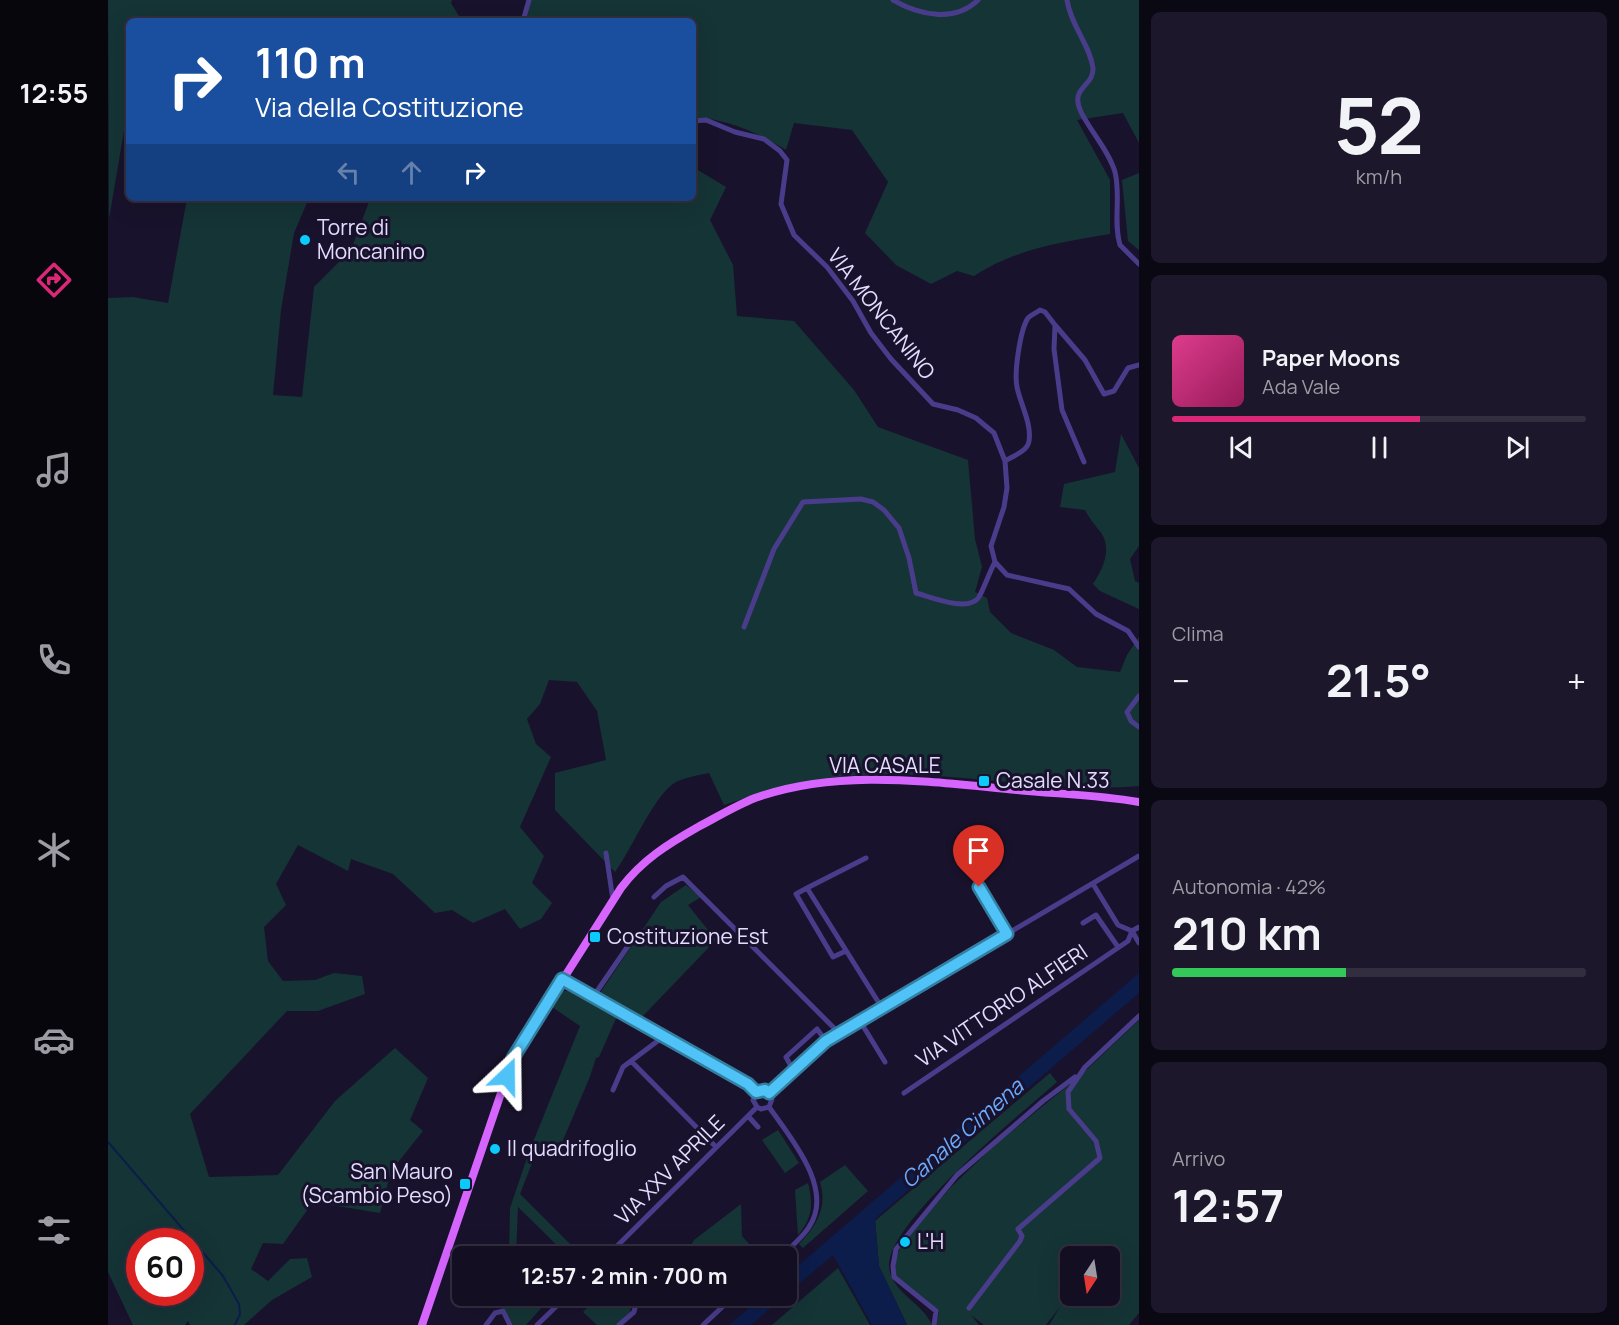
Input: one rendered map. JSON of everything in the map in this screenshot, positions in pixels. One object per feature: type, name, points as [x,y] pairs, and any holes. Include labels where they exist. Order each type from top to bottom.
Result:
[{"type":"main road","name":"VIA CASALE","points":[[422,1325],[513,1058],[634,870],[664,847],[726,811],[756,798],[795,787],[840,780],[933,782],[1123,799]]},
{"type":"main road","points":[[1123,799],[1139,796]]},
{"type":"main road","points":[[1123,799],[1139,802]]},
{"type":"street","points":[[524,18],[529,0]]},
{"type":"street","points":[[893,0],[920,12],[945,14],[964,10],[978,0]]},
{"type":"street","points":[[1067,0],[1069,15],[1090,56],[1093,71],[1090,79],[1080,90],[1078,101],[1082,113],[1115,171],[1120,245],[1139,264]]},
{"type":"street","name":"VIA MONCANINO","points":[[696,121],[706,120],[735,132],[764,139],[780,151],[787,160],[781,204],[794,235],[826,267],[853,301],[891,359],[933,404],[958,410],[976,418],[994,433],[1005,461],[1007,488],[1004,507],[992,546],[995,562]]},
{"type":"street","points":[[1005,461],[1027,448],[1029,441],[1016,385],[1023,333],[1029,318],[1040,310],[1045,312],[1085,360],[1104,394],[1114,391],[1128,368],[1139,365]]},
{"type":"street","points":[[1055,325],[1054,349],[1062,410],[1084,462]]},
{"type":"street","points":[[744,627],[774,549],[803,502],[861,500],[873,502],[884,510],[899,528],[909,558],[912,584],[916,593],[964,605],[972,604],[978,599],[995,562],[1007,575],[1069,589],[1096,614],[1128,631],[1139,647]]},
{"type":"street","points":[[1139,696],[1127,711],[1131,721],[1139,727]]},
{"type":"street","points":[[606,853],[613,900]]},
{"type":"street","points":[[769,1093],[826,1041],[1139,856]]},
{"type":"street","points":[[846,951],[833,957],[796,894],[866,858]]},
{"type":"street","points":[[654,897],[666,886],[683,877],[839,1033]]},
{"type":"street","points":[[1094,884],[1118,925],[1132,932],[1139,942]]},
{"type":"street","points":[[979,887],[1007,934]]},
{"type":"street","points":[[807,888],[882,1008]]},
{"type":"street","name":"VIA VITTORIO ALFIERI","points":[[1083,923],[1096,915],[1118,947]]},
{"type":"street","points":[[815,926],[827,920]]},
{"type":"street","name":"VIA VITTORIO ALFIERI","points":[[904,1093],[1128,942],[1132,932],[1139,927]]},
{"type":"street","points":[[593,997],[628,946]]},
{"type":"street","points":[[562,979],[748,1084],[756,1092]]},
{"type":"street","points":[[934,1325],[936,1311],[894,1277],[893,1266],[897,1249],[957,1175],[1043,1101],[1077,1076],[1139,1016]]},
{"type":"street","points":[[860,1021],[885,1062]]},
{"type":"street","points":[[794,1070],[786,1057],[817,1029],[826,1041]]},
{"type":"street","points":[[613,1090],[615,1078],[623,1067],[663,1036]]},
{"type":"street","points":[[631,1061],[716,1147]]},
{"type":"street","points":[[969,1308],[1020,1241],[1022,1236],[1018,1229],[1100,1158],[1096,1141],[1069,1109],[1068,1092],[1077,1076]]},
{"type":"street","points":[[756,1092],[765,1090],[769,1093],[772,1099],[769,1107]]},
{"type":"street","points":[[756,1092],[753,1100],[757,1107],[761,1109],[769,1107]]},
{"type":"street","name":"VIA XXV APRILE","points":[[617,1246],[757,1107]]},
{"type":"street","points":[[769,1107],[815,1180],[815,1214],[810,1227],[791,1246]]},
{"type":"street","points":[[748,1116],[758,1127]]},
{"type":"street","points":[[537,1325],[557,1306]]},
{"type":"street","points":[[619,1325],[634,1312],[634,1306]]},
{"type":"street","points":[[704,1325],[724,1306]]},
{"type":"street","points":[[486,1325],[495,1313],[503,1311],[510,1325]]},
{"type":"green space","points":[[108,0],[452,0],[451,3],[460,18],[126,18],[126,120],[109,219]]},
{"type":"green space","points":[[531,0],[1139,0],[1139,143],[1123,113],[1077,120],[1110,180],[1110,234],[1039,248],[1006,259],[974,276],[957,271],[931,284],[896,265],[865,233],[888,182],[852,130],[794,123],[786,150],[765,138],[729,123],[696,118],[696,18],[527,18]]},
{"type":"green space","points":[[696,169],[726,187],[710,220],[733,265],[737,316],[794,321],[854,390],[878,427],[968,460],[975,539],[982,567],[975,592],[987,598],[990,612],[1011,633],[1054,650],[1077,667],[1120,672],[1127,655],[1139,637],[1139,786],[1066,787],[957,777],[884,774],[848,776],[801,783],[724,805],[709,773],[678,781],[661,796],[615,872],[555,810],[555,773],[606,760],[597,711],[577,682],[549,680],[540,704],[527,719],[536,744],[551,757],[520,827],[544,856],[532,883],[552,903],[541,919],[520,929],[505,909],[473,923],[452,910],[435,913],[393,874],[351,859],[348,871],[298,845],[276,884],[286,905],[264,927],[268,961],[283,981],[315,980],[334,973],[362,976],[365,994],[318,1011],[287,1011],[190,1114],[209,1177],[278,1175],[335,1101],[395,1048],[428,1078],[410,1120],[423,1131],[391,1171],[380,1213],[313,1202],[283,1244],[263,1243],[251,1269],[268,1281],[290,1259],[307,1258],[312,1277],[272,1300],[244,1325],[190,1325],[188,1321],[185,1325],[133,1325],[108,1272],[108,298],[133,297],[168,303],[186,201],[308,201],[294,233],[281,310],[273,395],[302,397],[314,287],[351,250],[369,201],[696,201]]},
{"type":"green space","points":[[1139,173],[1139,250],[1128,241],[1122,180]]},
{"type":"green space","points":[[1121,434],[1139,468],[1139,546],[1130,559],[1135,581],[1139,583],[1139,609],[1100,591],[1093,584],[1105,560],[1105,540],[1085,510],[1060,507],[1064,484],[1115,472]]},
{"type":"green space","points":[[686,885],[701,897],[688,905],[716,940],[642,1017],[600,993],[661,902]]},
{"type":"green space","points":[[561,991],[574,991],[618,1014],[599,1057],[596,1058],[555,1159],[536,1153],[520,1194],[572,1246],[558,1246],[518,1207],[516,1246],[509,1246],[510,1208],[529,1152],[580,1026],[552,1007]]},
{"type":"green space","points":[[1139,1020],[1139,1313],[1129,1325],[1049,1325],[1060,1307],[1046,1325],[984,1325],[971,1315],[979,1325],[936,1325],[939,1312],[896,1277],[895,1261],[901,1245],[950,1188],[997,1143],[1080,1076]]},
{"type":"green space","points":[[1050,1073],[1057,1082],[959,1169],[909,1224],[894,1248],[889,1267],[891,1276],[901,1291],[928,1317],[932,1325],[907,1325],[879,1266],[875,1221]]},
{"type":"green space","points":[[778,1130],[799,1163],[785,1173],[762,1140]]},
{"type":"green space","points":[[845,1165],[868,1191],[803,1248],[799,1244],[819,1216],[822,1200],[820,1182]]},
{"type":"green space","points":[[808,1183],[811,1197],[809,1216],[798,1235],[795,1190]]},
{"type":"green space","points":[[741,1204],[742,1236],[751,1246],[690,1246],[694,1240]]},
{"type":"green space","points":[[838,1268],[870,1325],[772,1325],[794,1306],[797,1306],[797,1303]]},
{"type":"green space","points":[[504,1306],[543,1306],[526,1325],[513,1325]]},
{"type":"green space","points":[[589,1306],[631,1306],[630,1312],[617,1325],[597,1325],[583,1312]]},
{"type":"water","name":"Canale Cimena","points":[[1139,973],[1139,993],[875,1219],[879,1266],[907,1325],[872,1325],[833,1255],[797,1286],[797,1267]]},
{"type":"water","points":[[751,1306],[773,1306],[751,1325],[729,1325]]},
{"type":"waterway","points":[[108,1142],[223,1276],[239,1304],[240,1314],[235,1325]]},
{"type":"place","name":"Torre di Moncanino","points":[[305,240]]},
{"type":"place","name":"Casale N.33","points":[[984,781]]},
{"type":"place","name":"Costituzione Est","points":[[595,937]]},
{"type":"place","name":"Il quadrifoglio","points":[[495,1149]]},
{"type":"place","name":"San Mauro (Scambio Peso)","points":[[465,1184]]},
{"type":"place","name":"L'H","points":[[905,1242]]},
{"type":"route","points":[[507,1076],[513,1058],[562,979],[748,1084],[756,1092],[765,1090],[769,1093],[826,1041],[1007,934],[979,887]]}]
